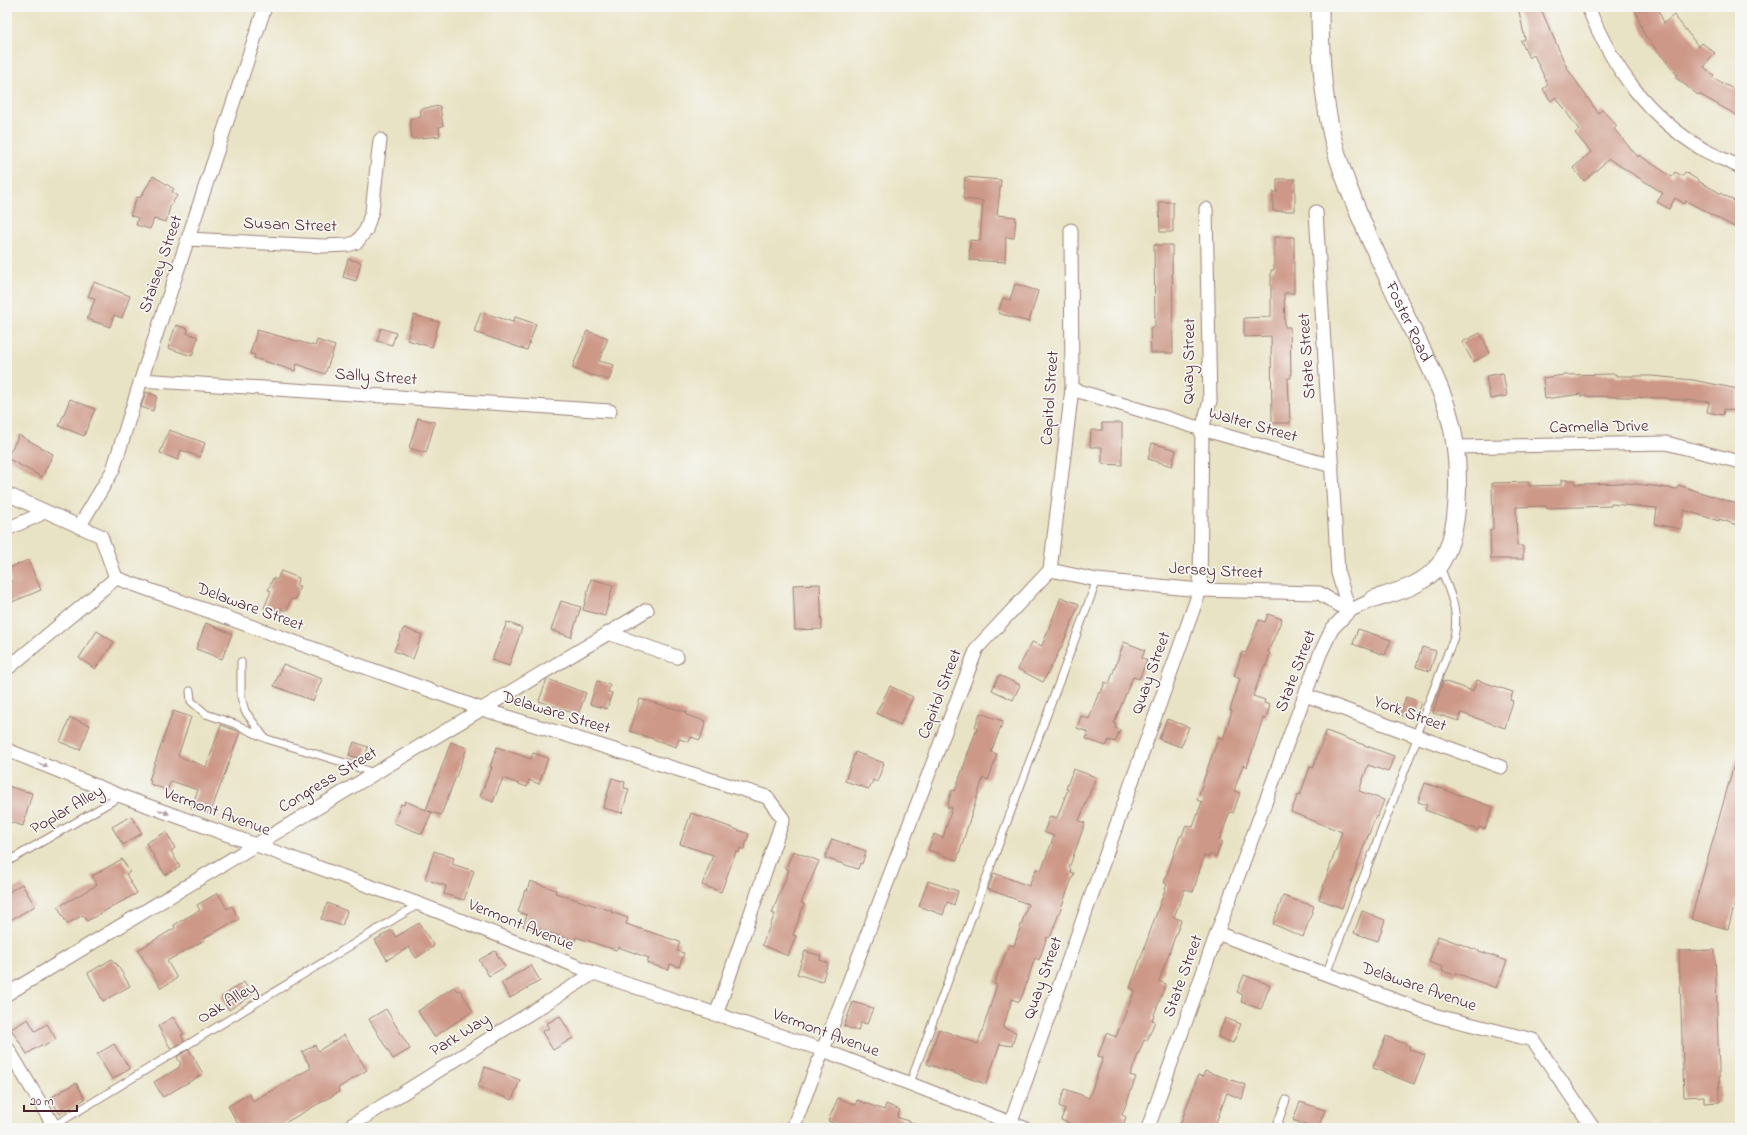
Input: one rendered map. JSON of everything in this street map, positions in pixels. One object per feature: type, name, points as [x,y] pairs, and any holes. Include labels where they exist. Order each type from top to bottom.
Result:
[{"type":"street","name":"Staisey Street","points":[[79,527],[113,470],[141,380],[265,7]]},
{"type":"street","name":"Foster Road","points":[[1320,7],[1320,49],[1325,105],[1338,158],[1366,230],[1430,367],[1448,411],[1456,447],[1457,481],[1454,527],[1450,542],[1440,564],[1425,578],[1403,590],[1374,599]]},
{"type":"street","points":[[1588,7],[1596,27],[1625,79],[1642,100],[1667,124],[1704,150],[1740,167]]},
{"type":"street","name":"Susan Street","points":[[188,239],[323,246],[348,245],[357,242],[366,230],[372,211],[380,140]]},
{"type":"street","name":"Quay Street","points":[[1010,1125],[1200,590],[1202,429],[1210,401],[1206,209]]},
{"type":"street","name":"State Street","points":[[1148,1128],[1217,933],[1320,654],[1332,629],[1349,611],[1338,573],[1316,212]]},
{"type":"street","name":"Capitol Street","points":[[793,1128],[976,648],[1050,570],[1072,390],[1071,230]]},
{"type":"street","name":"Sally Street","points":[[141,380],[610,411]]},
{"type":"street","name":"Walter Street","points":[[1072,390],[1332,466]]},
{"type":"street","name":"Carmella Drive","points":[[1456,447],[1666,443],[1740,462]]},
{"type":"street","points":[[7,494],[101,536],[116,578],[7,669]]},
{"type":"street","points":[[7,530],[40,515],[42,510]]},
{"type":"street","name":"Jersey Street","points":[[1050,570],[1097,580],[1200,590],[1319,593],[1349,611]]},
{"type":"street","name":"Delaware Street","points":[[116,578],[482,709],[767,797],[783,819],[716,1014]]},
{"type":"street","points":[[1349,611],[1374,599]]},
{"type":"street","name":"Congress Street","points":[[7,994],[647,610]]},
{"type":"street","points":[[608,633],[678,657]]},
{"type":"street","name":"York Street","points":[[1305,695],[1502,767]]},
{"type":"street","name":"Vermont Avenue","points":[[7,750],[121,796],[419,904],[594,973],[823,1050],[1010,1125],[1024,1128]]},
{"type":"street","name":"Delaware Avenue","points":[[1217,933],[1437,1016],[1533,1040],[1593,1128]]},
{"type":"street","name":"Park Way","points":[[346,1128],[594,973]]},
{"type":"street","points":[[7,1047],[52,1127]]},
{"type":"lane","points":[[1326,974],[1454,637],[1457,624],[1456,612],[1440,564]]},
{"type":"lane","points":[[910,1084],[1097,580]]},
{"type":"lane","points":[[241,662],[241,698],[245,711],[266,739]]},
{"type":"lane","points":[[190,691],[191,701],[206,714],[266,739],[374,773]]},
{"type":"lane","name":"Poplar Alley","points":[[7,862],[121,796]]},
{"type":"lane","name":"Oak Alley","points":[[52,1127],[419,904]]},
{"type":"lane","points":[[1276,1128],[1286,1100]]},
{"type":"building","points":[[1518,7],[1540,7],[1567,68],[1598,113],[1602,110],[1617,126],[1614,129],[1638,157],[1639,155],[1672,177],[1675,172],[1683,176],[1685,172],[1698,181],[1740,204],[1740,230],[1686,201],[1685,204],[1675,198],[1669,209],[1657,202],[1663,193],[1609,159],[1584,181],[1573,168],[1591,152],[1575,133],[1579,130],[1556,97],[1551,101],[1543,89],[1548,85],[1534,55],[1529,58],[1521,41],[1525,39]]},
{"type":"building","points":[[1634,7],[1657,7],[1664,23],[1674,15],[1699,47],[1702,43],[1715,53],[1704,67],[1714,75],[1712,77],[1740,93],[1740,117],[1699,94],[1698,95],[1675,77],[1677,75],[1644,34]]},
{"type":"building","points":[[440,106],[443,126],[439,127],[440,136],[412,139],[410,119],[421,117],[420,109]]},
{"type":"building","points":[[153,176],[174,189],[172,192],[177,196],[170,206],[166,222],[154,219],[150,229],[136,225],[138,218],[130,215],[137,197],[140,198]]},
{"type":"building","points":[[965,177],[1001,180],[997,215],[1016,217],[1014,238],[1006,237],[1005,262],[969,260],[970,240],[980,241],[983,201],[963,199]]},
{"type":"building","points":[[1277,179],[1295,179],[1295,211],[1273,211],[1273,192],[1277,192]]},
{"type":"building","points":[[1159,202],[1173,202],[1173,232],[1160,232]]},
{"type":"building","points":[[1274,237],[1294,237],[1294,293],[1284,293],[1285,327],[1290,327],[1291,378],[1288,378],[1290,423],[1272,423],[1271,336],[1244,337],[1244,318],[1271,317],[1271,270],[1274,270]]},
{"type":"building","points":[[1154,245],[1172,245],[1173,353],[1151,353],[1150,328],[1155,327]]},
{"type":"building","points":[[348,259],[361,262],[356,281],[343,277]]},
{"type":"building","points":[[94,282],[130,296],[122,318],[114,315],[110,327],[87,319],[95,299],[88,296]]},
{"type":"building","points":[[1015,284],[1038,291],[1029,322],[998,313],[1003,298],[1010,300]]},
{"type":"building","points":[[481,312],[513,322],[515,317],[536,324],[527,350],[474,332]]},
{"type":"building","points":[[414,315],[439,322],[432,347],[407,340]]},
{"type":"building","points":[[176,325],[188,329],[187,333],[198,337],[192,356],[168,348]]},
{"type":"building","points":[[381,328],[396,333],[392,345],[377,341]]},
{"type":"building","points":[[257,330],[315,346],[317,340],[335,346],[325,374],[297,364],[295,371],[254,358],[255,355],[250,354]]},
{"type":"building","points":[[587,331],[608,338],[599,361],[614,365],[609,380],[572,368]]},
{"type":"building","points":[[1480,333],[1490,353],[1473,362],[1462,342]]},
{"type":"building","points":[[1503,373],[1507,396],[1490,399],[1486,376]]},
{"type":"building","points":[[1616,374],[1616,376],[1652,376],[1693,380],[1738,389],[1734,411],[1724,409],[1723,415],[1707,412],[1709,402],[1667,398],[1581,396],[1581,394],[1545,399],[1543,378],[1564,375]]},
{"type":"building","points":[[146,392],[157,396],[153,411],[141,407]]},
{"type":"building","points":[[70,399],[95,409],[84,436],[59,426]]},
{"type":"building","points":[[418,418],[435,422],[426,453],[409,448]]},
{"type":"building","points":[[1102,423],[1122,423],[1122,465],[1102,464],[1102,447],[1090,447],[1091,430],[1102,430]]},
{"type":"building","points":[[169,430],[205,443],[200,457],[181,450],[178,460],[160,453]]},
{"type":"building","points":[[19,435],[53,454],[42,477],[7,458]]},
{"type":"building","points":[[1152,443],[1176,450],[1172,466],[1148,459]]},
{"type":"building","points":[[1561,480],[1575,480],[1575,484],[1628,483],[1677,489],[1678,485],[1740,505],[1740,526],[1684,510],[1681,529],[1655,524],[1657,508],[1611,504],[1611,506],[1546,508],[1546,506],[1516,507],[1517,546],[1523,546],[1523,559],[1491,559],[1490,530],[1493,529],[1492,483],[1529,482],[1529,486],[1561,485]]},
{"type":"building","points":[[28,560],[41,590],[7,604],[7,584],[11,582],[7,569]]},
{"type":"building","points":[[281,571],[299,578],[296,585],[300,586],[295,600],[291,599],[286,611],[281,608],[279,614],[264,608],[271,591],[268,590],[273,578],[277,580]]},
{"type":"building","points":[[591,579],[613,585],[605,616],[583,610]]},
{"type":"building","points":[[820,584],[822,629],[795,630],[793,585]]},
{"type":"building","points":[[1061,597],[1079,604],[1062,646],[1043,682],[1018,669],[1032,642],[1042,646]]},
{"type":"building","points":[[561,601],[581,607],[571,637],[551,630]]},
{"type":"building","points":[[1268,614],[1282,619],[1268,652],[1270,653],[1266,666],[1264,666],[1253,696],[1265,700],[1264,703],[1270,705],[1266,719],[1263,718],[1247,767],[1243,765],[1234,791],[1240,793],[1233,813],[1230,812],[1219,841],[1222,841],[1216,857],[1210,854],[1209,857],[1204,856],[1193,892],[1185,889],[1174,917],[1181,920],[1159,981],[1166,984],[1152,1020],[1155,1021],[1147,1041],[1144,1040],[1130,1075],[1136,1077],[1122,1115],[1126,1117],[1122,1128],[1082,1128],[1061,1120],[1065,1109],[1059,1106],[1065,1089],[1089,1098],[1103,1058],[1098,1056],[1106,1033],[1116,1037],[1135,990],[1130,988],[1167,884],[1164,883],[1180,836],[1182,836],[1186,825],[1193,827],[1202,802],[1197,800],[1210,761],[1219,737],[1223,739],[1240,679],[1234,676],[1242,652],[1246,653],[1259,620],[1265,622]]},
{"type":"building","points":[[507,622],[522,628],[509,666],[492,660]]},
{"type":"building","points":[[206,623],[232,634],[222,659],[196,649]]},
{"type":"building","points":[[405,628],[422,635],[413,659],[394,651],[403,629]]},
{"type":"building","points":[[1358,629],[1391,640],[1385,655],[1353,644]]},
{"type":"building","points":[[97,631],[114,642],[95,669],[79,658]]},
{"type":"building","points":[[1124,642],[1145,650],[1142,658],[1147,660],[1139,679],[1133,677],[1114,723],[1116,724],[1115,728],[1120,730],[1115,742],[1109,740],[1106,746],[1086,739],[1088,732],[1077,728],[1081,716],[1089,719],[1099,692],[1101,693],[1105,682],[1109,684]]},
{"type":"building","points":[[1422,647],[1436,651],[1430,671],[1416,667]]},
{"type":"building","points":[[283,664],[322,679],[313,701],[274,686]]},
{"type":"building","points":[[999,675],[1020,685],[1013,700],[992,690]]},
{"type":"building","points":[[547,679],[586,693],[578,715],[539,701]]},
{"type":"building","points":[[1477,680],[1513,692],[1510,700],[1513,701],[1505,728],[1461,713],[1459,721],[1433,713],[1443,681],[1473,691]]},
{"type":"building","points":[[597,681],[610,685],[608,692],[612,693],[607,709],[590,704]]},
{"type":"building","points":[[890,686],[913,697],[900,725],[876,713]]},
{"type":"building","points":[[1406,697],[1421,702],[1415,720],[1400,715]]},
{"type":"building","points":[[640,699],[687,712],[686,715],[706,721],[700,740],[691,737],[689,742],[679,739],[676,747],[630,731]]},
{"type":"building","points":[[173,711],[191,717],[178,756],[206,767],[221,725],[240,732],[210,814],[191,808],[198,790],[171,781],[167,790],[150,784],[151,780],[149,780]]},
{"type":"building","points":[[980,713],[1003,721],[991,752],[997,754],[994,764],[988,780],[983,778],[957,860],[928,850],[934,834],[943,838],[952,808],[947,807],[952,790],[955,791],[977,728],[975,727]]},
{"type":"building","points":[[70,718],[90,725],[80,750],[60,742]]},
{"type":"building","points":[[1167,719],[1189,727],[1181,747],[1159,739]]},
{"type":"building","points":[[1326,731],[1394,756],[1388,772],[1368,765],[1359,791],[1384,800],[1362,851],[1342,908],[1319,899],[1342,832],[1291,812],[1298,794],[1300,795],[1310,767],[1313,768]]},
{"type":"building","points":[[354,742],[368,747],[364,760],[349,755]]},
{"type":"building","points":[[451,742],[467,748],[441,815],[432,812],[422,834],[394,823],[401,804],[404,805],[405,801],[426,810]]},
{"type":"building","points":[[497,747],[531,759],[533,753],[548,758],[539,784],[529,780],[527,787],[503,778],[493,802],[480,796],[492,767],[490,767]]},
{"type":"building","points":[[855,752],[884,763],[877,782],[873,780],[869,789],[845,781]]},
{"type":"building","points":[[1736,757],[1740,757],[1740,885],[1728,929],[1691,919]]},
{"type":"building","points":[[1073,769],[1096,777],[1079,821],[1085,823],[1069,868],[1071,869],[1070,872],[1074,873],[1050,938],[1047,937],[1039,960],[1035,958],[1019,1002],[1012,999],[1003,1028],[1016,1032],[1012,1046],[1000,1044],[986,1084],[927,1064],[939,1029],[978,1044],[997,985],[994,984],[1009,945],[1014,946],[1028,904],[988,889],[994,873],[1029,886],[1036,869],[1041,871],[1054,836],[1044,832],[1050,816],[1057,818],[1068,789],[1066,789]]},
{"type":"building","points":[[612,778],[625,782],[624,788],[629,789],[622,813],[603,808]]},
{"type":"building","points":[[1425,783],[1493,807],[1485,829],[1479,827],[1478,830],[1425,810],[1427,805],[1418,802]]},
{"type":"building","points":[[7,786],[32,793],[23,826],[7,821]]},
{"type":"building","points":[[691,813],[749,834],[744,850],[740,848],[739,853],[736,852],[721,892],[702,885],[713,855],[680,844]]},
{"type":"building","points":[[131,816],[142,833],[123,845],[112,827]]},
{"type":"building","points":[[166,832],[175,848],[171,851],[180,867],[165,875],[146,843]]},
{"type":"building","points":[[832,839],[866,851],[862,864],[860,863],[858,869],[825,858]]},
{"type":"building","points":[[434,851],[454,858],[452,864],[474,871],[464,900],[444,894],[446,886],[425,879]]},
{"type":"building","points":[[793,851],[819,861],[801,903],[804,904],[793,935],[796,936],[788,956],[762,945],[775,914],[772,913],[789,870],[786,868]]},
{"type":"building","points":[[122,859],[130,872],[126,874],[137,893],[87,921],[83,915],[67,924],[58,907],[97,885],[92,876]]},
{"type":"building","points":[[530,881],[556,890],[555,893],[612,911],[611,912],[628,918],[626,924],[680,942],[677,951],[684,953],[679,967],[670,964],[669,970],[647,963],[649,958],[618,947],[616,950],[576,937],[575,941],[538,929],[537,931],[523,926],[527,915],[518,912],[525,890],[527,891]]},
{"type":"building","points":[[928,881],[958,891],[954,905],[947,902],[943,915],[919,906]]},
{"type":"building","points":[[22,884],[35,906],[7,922],[7,893]]},
{"type":"building","points":[[218,893],[227,909],[232,906],[239,919],[204,938],[205,940],[167,961],[177,978],[161,988],[138,950],[175,928],[174,925],[200,910],[197,905]]},
{"type":"building","points":[[1283,896],[1314,906],[1303,937],[1273,924]]},
{"type":"building","points":[[327,903],[347,911],[342,926],[321,919]]},
{"type":"building","points":[[1362,911],[1385,920],[1378,941],[1354,933]]},
{"type":"building","points":[[419,923],[434,946],[416,958],[409,947],[387,960],[375,940],[392,930],[396,937]]},
{"type":"building","points":[[1438,936],[1507,961],[1496,988],[1456,973],[1455,975],[1442,971],[1443,967],[1429,962]]},
{"type":"building","points":[[1715,950],[1720,1102],[1704,1103],[1704,1096],[1684,1097],[1679,951]]},
{"type":"building","points":[[495,951],[505,967],[489,976],[479,960]]},
{"type":"building","points":[[805,951],[821,956],[820,960],[828,963],[822,982],[797,974]]},
{"type":"building","points":[[112,959],[130,986],[103,1001],[88,973]]},
{"type":"building","points":[[531,965],[540,981],[510,998],[501,983]]},
{"type":"building","points":[[1244,975],[1270,985],[1261,1009],[1241,1002],[1243,995],[1237,992]]},
{"type":"building","points":[[244,982],[252,995],[229,1010],[221,997]]},
{"type":"building","points":[[454,987],[457,991],[460,990],[473,1011],[434,1037],[418,1011]]},
{"type":"building","points":[[853,1002],[873,1008],[867,1024],[861,1022],[858,1031],[844,1026]]},
{"type":"building","points":[[386,1009],[410,1049],[393,1059],[369,1019]]},
{"type":"building","points":[[560,1016],[573,1038],[553,1050],[542,1032],[549,1028],[546,1024]]},
{"type":"building","points":[[173,1017],[184,1034],[181,1035],[184,1041],[171,1049],[158,1026]]},
{"type":"building","points":[[1225,1018],[1241,1024],[1233,1043],[1218,1037]]},
{"type":"building","points":[[28,1019],[35,1031],[47,1024],[56,1039],[43,1047],[41,1045],[27,1054],[11,1029]]},
{"type":"building","points":[[344,1035],[367,1070],[338,1088],[339,1092],[276,1128],[240,1128],[228,1106],[249,1094],[253,1101],[311,1068],[302,1052],[315,1045],[318,1051]]},
{"type":"building","points":[[1386,1036],[1410,1046],[1409,1049],[1425,1055],[1414,1084],[1373,1068]]},
{"type":"building","points":[[114,1044],[130,1069],[112,1079],[97,1054]]},
{"type":"building","points":[[189,1049],[203,1074],[163,1097],[154,1082],[180,1067],[179,1065],[181,1064],[177,1057]]},
{"type":"building","points":[[485,1067],[520,1080],[512,1100],[478,1087]]},
{"type":"building","points":[[1205,1071],[1246,1085],[1242,1099],[1227,1093],[1214,1128],[1179,1128],[1198,1075],[1203,1077]]},
{"type":"building","points":[[76,1083],[85,1099],[60,1114],[50,1098]]},
{"type":"building","points":[[838,1098],[856,1105],[857,1100],[884,1110],[886,1104],[900,1110],[897,1117],[922,1126],[922,1128],[837,1128],[838,1125],[828,1121]]},
{"type":"building","points":[[1300,1102],[1325,1110],[1318,1128],[1313,1128],[1293,1120]]}]
